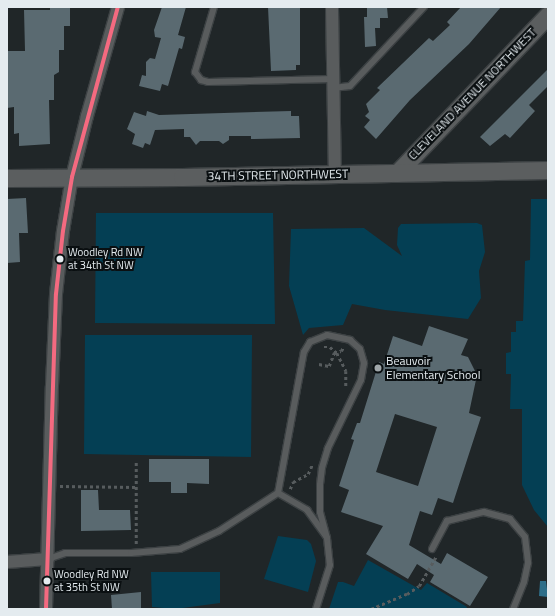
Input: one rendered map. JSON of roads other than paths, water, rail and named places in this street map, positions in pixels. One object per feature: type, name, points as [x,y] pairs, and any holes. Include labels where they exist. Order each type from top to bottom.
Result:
[{"type":"main road","name":"CLEVELAND AVENUE NORTHWEST","points":[[397,173],[548,15]]},
{"type":"main road","name":"34TH STREET NORTHWEST","points":[[7,178],[548,170]]},
{"type":"street","points":[[46,609],[56,294],[72,177],[87,116],[118,7]]},
{"type":"street","points":[[332,7],[335,174]]},
{"type":"street","points":[[7,562],[48,559]]},
{"type":"lane","points":[[214,7],[196,72],[201,80],[208,82],[333,84],[350,86],[424,7]]},
{"type":"lane","points":[[48,559],[65,553],[136,553],[180,549],[219,530],[278,493],[304,352],[310,342],[327,335],[350,340],[360,349],[364,363],[362,380],[328,448],[322,468],[320,485],[320,512],[327,538],[330,565],[316,609]]},
{"type":"lane","points":[[278,493],[307,510],[327,538]]},
{"type":"lane","points":[[432,549],[447,521],[484,512],[510,519],[525,537],[528,563],[524,582],[513,609]]},
{"type":"place","name":"Woodley Rd NW at 34th St NW","points":[[60,259]]},
{"type":"place","name":"Beauvoir Elementary School","points":[[378,368]]},
{"type":"place","name":"Woodley Rd NW at 35th St NW","points":[[47,581]]}]
